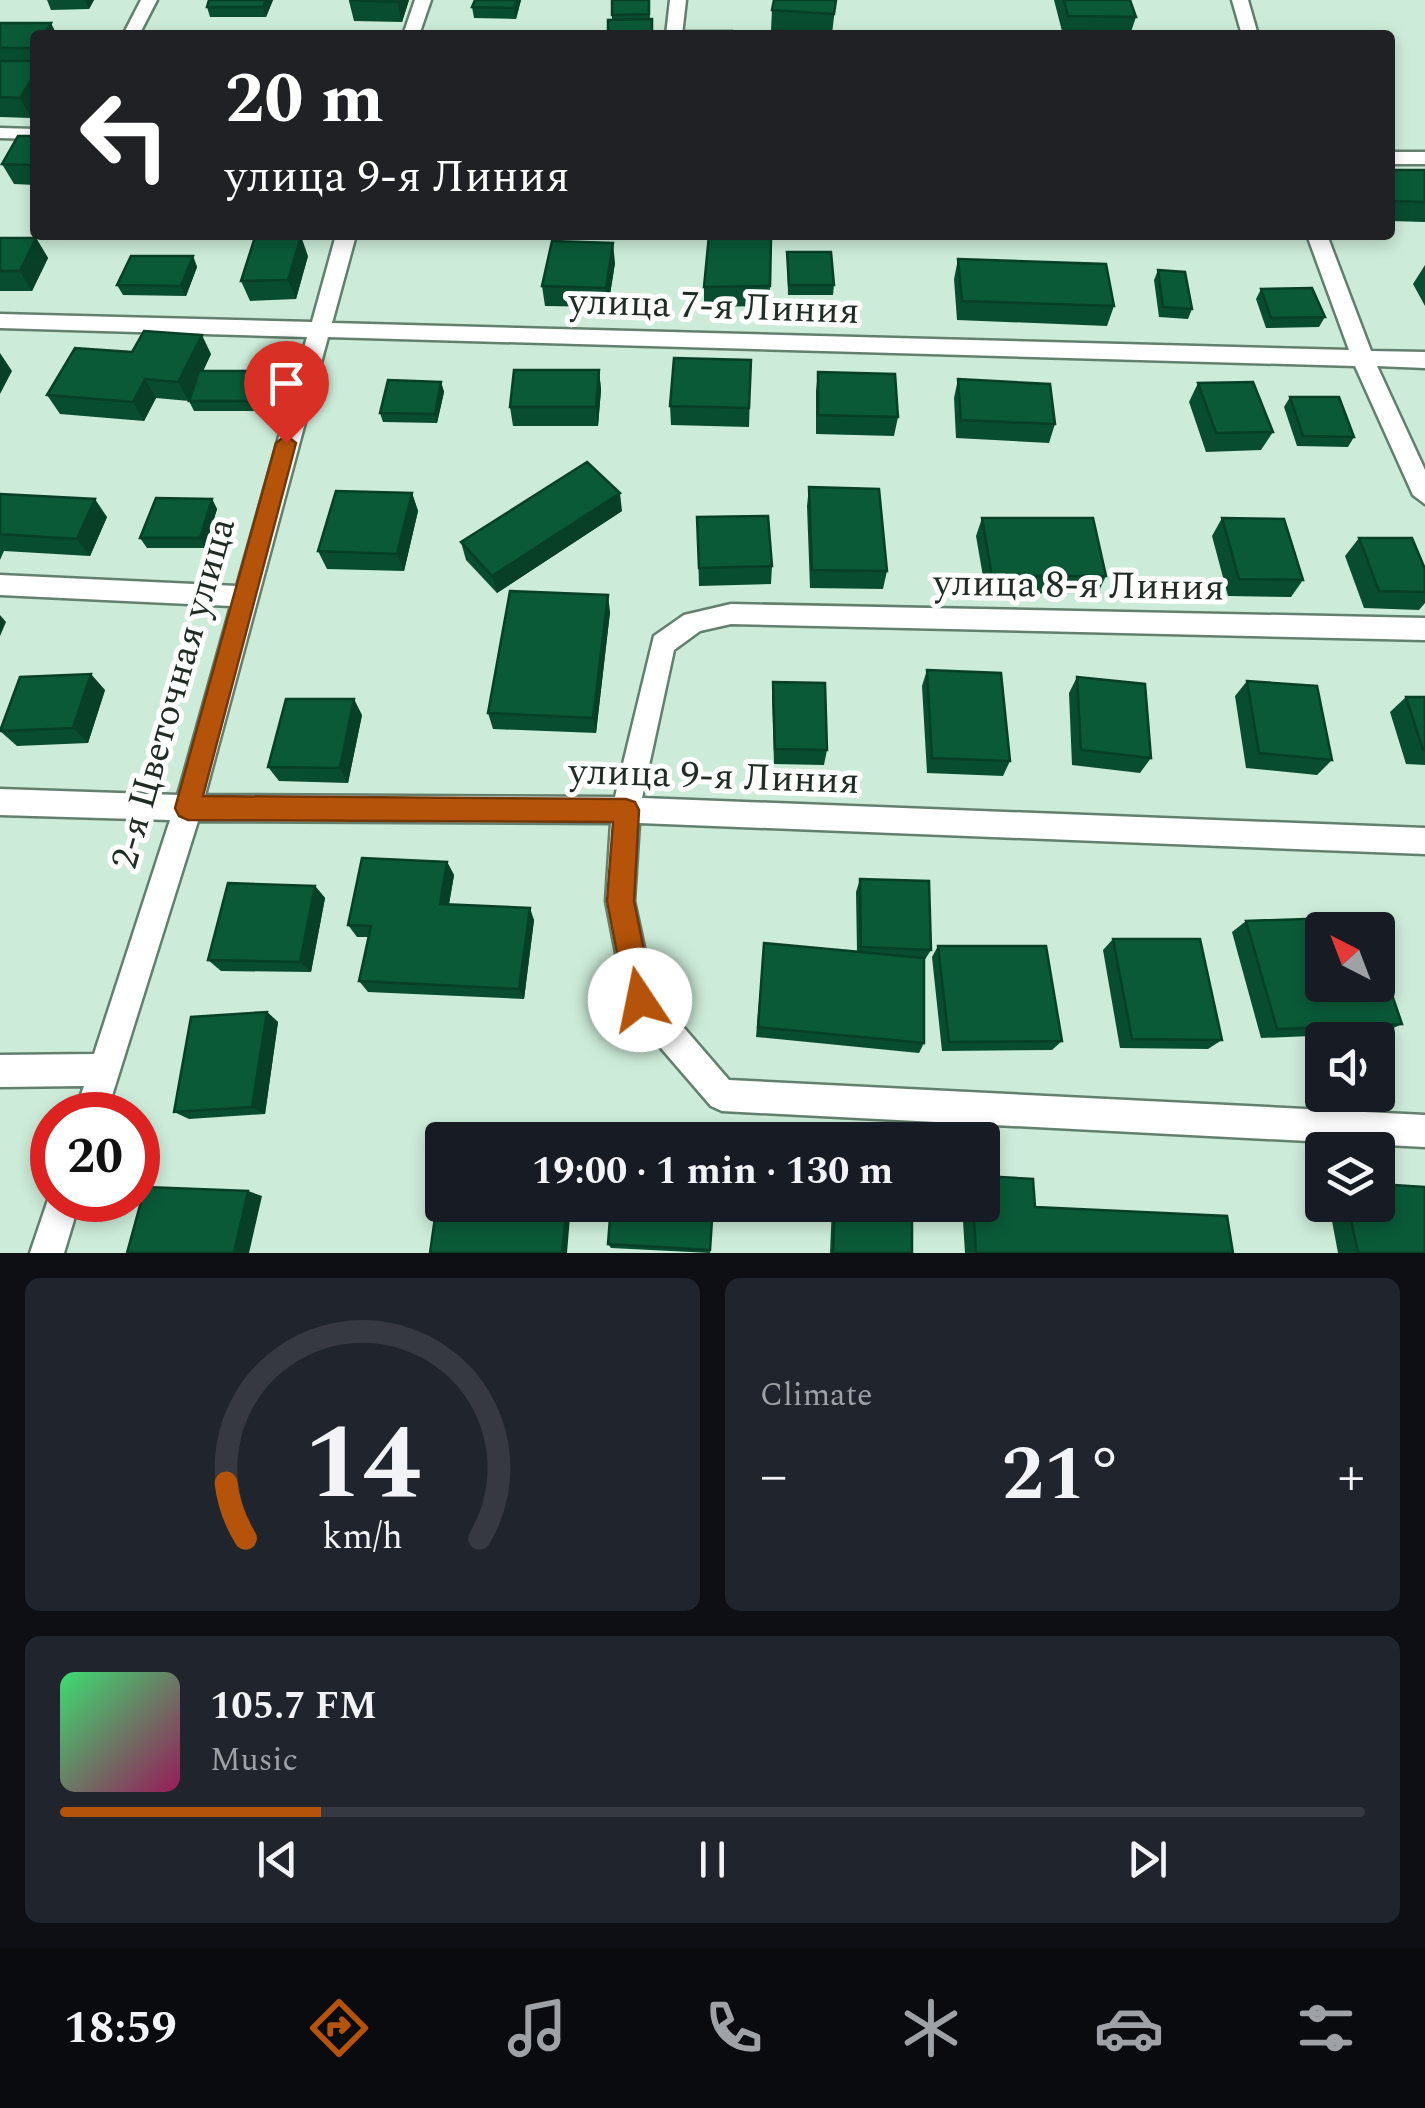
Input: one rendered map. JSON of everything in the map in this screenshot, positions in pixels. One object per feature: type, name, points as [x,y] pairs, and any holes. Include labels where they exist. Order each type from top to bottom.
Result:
[{"type":"lane","points":[[134,30],[149,0]]},
{"type":"lane","points":[[413,30],[423,0]]},
{"type":"lane","points":[[675,30],[678,0]]},
{"type":"lane","points":[[1240,0],[1249,30]]},
{"type":"lane","points":[[0,133],[30,134]]},
{"type":"lane","points":[[1395,158],[1425,158]]},
{"type":"lane","name":"2-я Цветочная улица","points":[[97,1092],[188,808],[344,240]]},
{"type":"lane","points":[[1319,240],[1363,359],[1425,495]]},
{"type":"lane","name":"улица 7-я Линия","points":[[0,321],[1425,360]]},
{"type":"lane","points":[[0,585],[244,596]]},
{"type":"lane","name":"улица 8-я Линия","points":[[1425,629],[732,614],[693,622],[664,644],[626,810],[620,901],[640,1000],[722,1095],[1425,1131]]},
{"type":"lane","name":"улица 9-я Линия","points":[[0,802],[188,808],[626,810],[1425,841]]},
{"type":"lane","points":[[0,1071],[104,1070]]},
{"type":"lane","points":[[47,1253],[57,1222]]},
{"type":"building","points":[[209,0],[266,0],[263,7],[207,7]]},
{"type":"building","points":[[475,0],[516,0],[514,8],[472,7]]},
{"type":"building","points":[[612,0],[649,0],[649,14],[612,15]]},
{"type":"building","points":[[774,0],[836,0],[834,14],[772,10]]},
{"type":"building","points":[[1064,0],[1130,0],[1136,17],[1068,16]]},
{"type":"building","points":[[652,19],[652,30],[608,30],[608,20]]},
{"type":"building","points":[[0,23],[51,23],[47,30],[30,30],[30,48],[0,48]]},
{"type":"building","points":[[0,61],[30,61],[30,81],[20,98],[0,97]]},
{"type":"building","points":[[18,136],[30,136],[30,165],[2,164]]},
{"type":"building","points":[[1395,170],[1425,170],[1425,202],[1395,201]]},
{"type":"building","points":[[0,238],[35,240],[20,271],[0,271]]},
{"type":"building","points":[[254,240],[300,240],[288,280],[241,281]]},
{"type":"building","points":[[709,240],[771,240],[770,286],[704,287]]},
{"type":"building","points":[[552,241],[613,243],[606,288],[542,286]]},
{"type":"building","points":[[787,252],[831,252],[834,285],[789,285]]},
{"type":"building","points":[[131,256],[193,256],[181,286],[117,285]]},
{"type":"building","points":[[958,259],[1106,264],[1114,306],[962,301]]},
{"type":"building","points":[[1158,270],[1185,272],[1192,309],[1163,307]]},
{"type":"building","points":[[1312,288],[1325,317],[1271,318],[1261,289]]},
{"type":"building","points":[[144,331],[202,335],[178,382],[145,379],[133,402],[47,395],[75,348],[132,352]]},
{"type":"building","points":[[674,358],[751,360],[749,408],[670,406]]},
{"type":"building","points":[[514,370],[599,370],[596,407],[510,407]]},
{"type":"building","points":[[199,371],[259,371],[250,401],[189,401]]},
{"type":"building","points":[[818,372],[895,374],[898,417],[818,415]]},
{"type":"building","points":[[958,379],[1050,384],[1055,424],[961,420]]},
{"type":"building","points":[[388,380],[441,382],[435,414],[380,413]]},
{"type":"building","points":[[1253,382],[1273,432],[1216,433],[1198,383]]},
{"type":"building","points":[[1290,397],[1339,397],[1354,437],[1303,436]]},
{"type":"building","points":[[587,462],[620,493],[492,576],[461,542]]},
{"type":"building","points":[[809,487],[879,489],[887,571],[812,570]]},
{"type":"building","points":[[336,491],[412,493],[397,554],[318,551]]},
{"type":"building","points":[[0,494],[95,499],[77,539],[0,534]]},
{"type":"building","points":[[156,498],[212,499],[200,538],[140,538]]},
{"type":"building","points":[[768,516],[772,566],[699,568],[697,517]]},
{"type":"building","points":[[982,518],[1093,518],[1106,576],[992,576]]},
{"type":"building","points":[[1222,518],[1284,519],[1303,580],[1239,579]]},
{"type":"building","points":[[1359,538],[1412,538],[1425,569],[1425,592],[1379,591]]},
{"type":"building","points":[[510,591],[608,595],[593,718],[488,713]]},
{"type":"building","points":[[927,670],[1001,673],[1010,761],[932,758]]},
{"type":"building","points":[[91,674],[73,728],[0,731],[20,677]]},
{"type":"building","points":[[1077,677],[1145,684],[1151,758],[1081,750]]},
{"type":"building","points":[[1247,681],[1317,686],[1332,760],[1259,753]]},
{"type":"building","points":[[773,682],[825,683],[827,750],[775,749]]},
{"type":"building","points":[[1406,697],[1425,697],[1425,750],[1423,750]]},
{"type":"building","points":[[286,699],[354,699],[340,768],[268,767]]},
{"type":"building","points":[[362,858],[447,862],[440,904],[530,908],[519,989],[359,981],[371,926],[348,925]]},
{"type":"building","points":[[860,879],[929,881],[931,950],[861,947]]},
{"type":"building","points":[[228,883],[315,886],[300,962],[208,960]]},
{"type":"building","points":[[1305,919],[1305,1002],[1394,1002],[1402,1024],[1305,1022],[1305,1028],[1277,1029],[1246,921]]},
{"type":"building","points":[[1113,939],[1200,939],[1222,1040],[1132,1039]]},
{"type":"building","points":[[764,943],[924,958],[924,1043],[758,1027]]},
{"type":"building","points":[[938,946],[1046,946],[1062,1041],[949,1042]]},
{"type":"building","points":[[267,1012],[252,1107],[174,1112],[191,1017]]},
{"type":"building","points":[[1000,1177],[1033,1179],[1035,1207],[1227,1216],[1233,1253],[976,1253],[974,1222],[1000,1222]]},
{"type":"building","points":[[1395,1185],[1425,1187],[1425,1253],[1358,1253],[1352,1222],[1395,1222]]},
{"type":"building","points":[[160,1188],[248,1191],[234,1253],[127,1253],[135,1222],[160,1222]]},
{"type":"building","points":[[434,1222],[565,1222],[562,1253],[430,1253]]},
{"type":"building","points":[[610,1222],[712,1222],[710,1250],[608,1244]]},
{"type":"building","points":[[834,1222],[912,1222],[912,1253],[833,1253]]},
{"type":"route","points":[[286,443],[188,808],[626,810],[620,901],[640,1000]]}]
